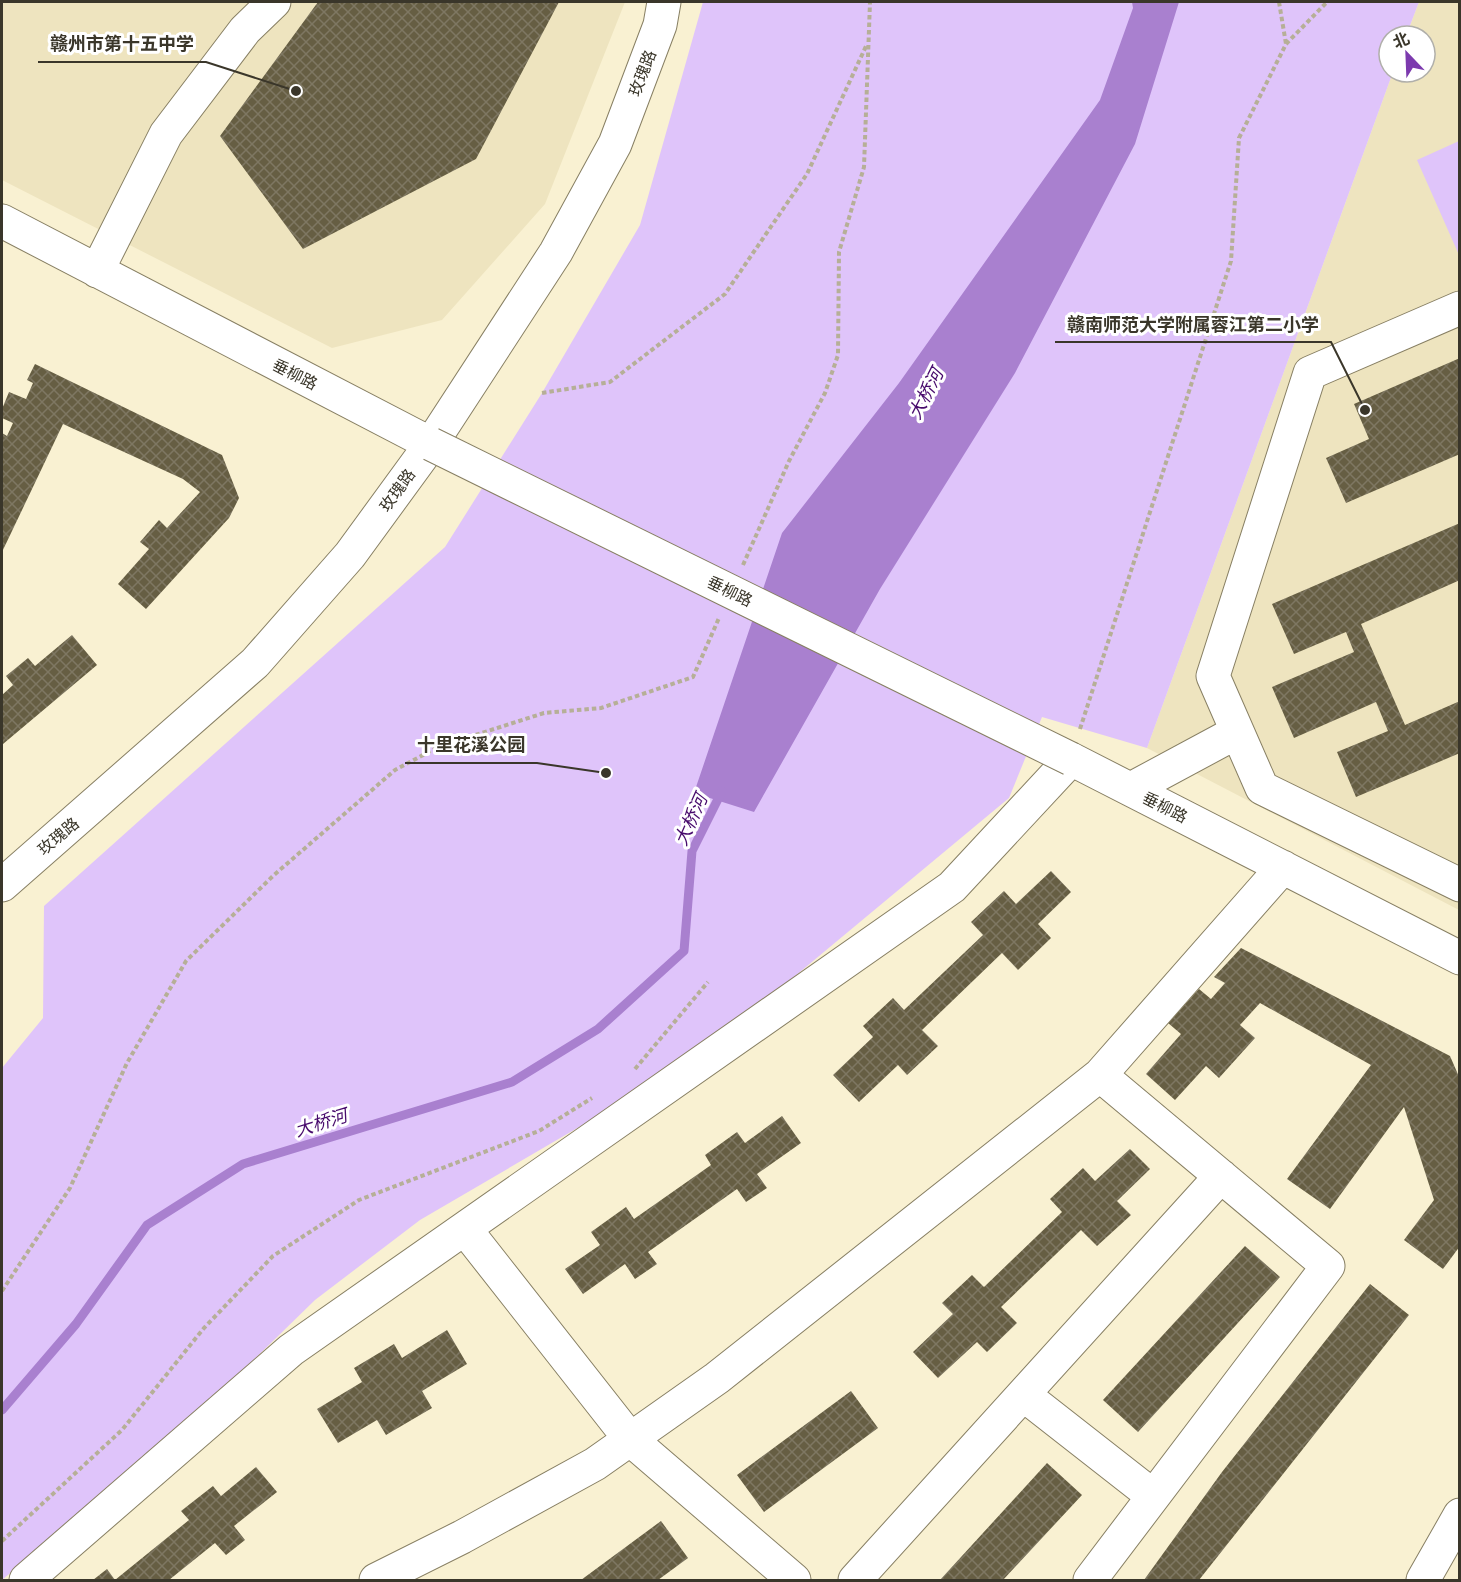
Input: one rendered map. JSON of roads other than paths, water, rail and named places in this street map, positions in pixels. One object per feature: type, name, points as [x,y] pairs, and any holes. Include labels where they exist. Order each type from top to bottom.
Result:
[{"type":"street","points":[[98,271],[166,134],[245,30],[273,2]]},
{"type":"street","name":"玫瑰路","points":[[2,885],[255,663],[350,555],[431,444],[556,252],[615,144],[660,25],[664,2]]},
{"type":"street","name":"垂柳路","points":[[2,221],[431,444],[1071,759],[1460,958]]},
{"type":"street","points":[[1460,308],[1310,373],[1213,676],[1262,788],[1460,885]]},
{"type":"street","points":[[1131,789],[1237,732]]},
{"type":"street","points":[[26,1581],[291,1350],[952,887],[1071,759]]},
{"type":"street","points":[[376,1581],[595,1464],[717,1378],[1100,1075],[1283,867]]},
{"type":"street","points":[[1090,1581],[1328,1266],[1100,1075]]},
{"type":"street","points":[[855,1581],[1221,1176]]},
{"type":"street","points":[[465,1229],[630,1439],[794,1581]]},
{"type":"street","points":[[1024,1395],[1154,1496]]},
{"type":"street","points":[[1423,1581],[1460,1515]]},
{"type":"water","points":[[1132,2],[1179,2],[1135,144],[1015,373],[880,589],[754,812],[694,793],[782,533],[899,383],[1100,100],[1133,8]]},
{"type":"waterway","name":"大桥河","points":[[2,1410],[76,1324],[147,1225],[243,1164],[512,1082],[598,1029],[684,951],[692,851],[722,791]]},
{"type":"place","name":"赣州市第十五中学","points":[[296,91]]},
{"type":"place","name":"赣南师范大学附属蓉江第二小学","points":[[1365,410]]},
{"type":"place","name":"十里花溪公园","points":[[606,773]]}]
